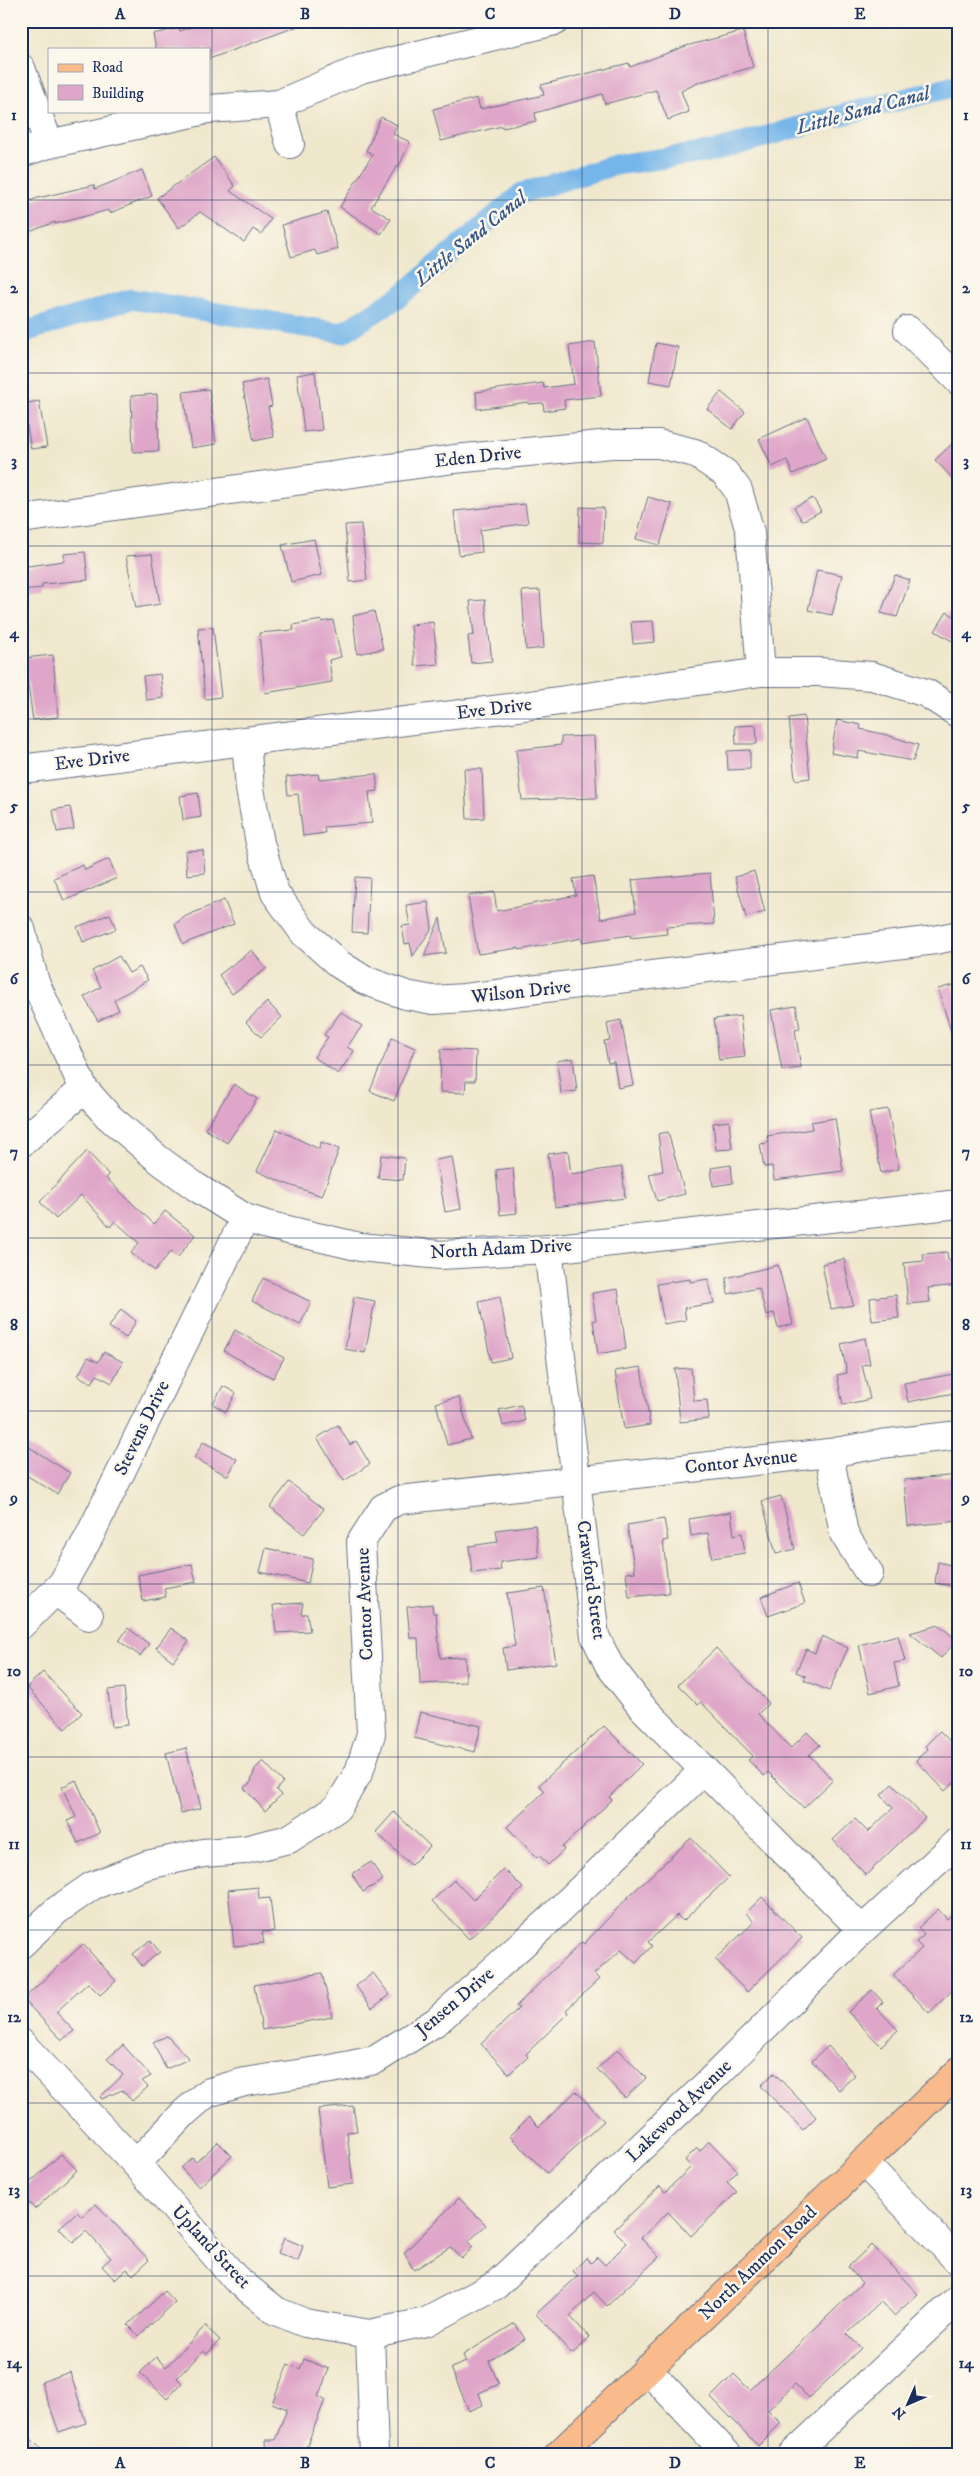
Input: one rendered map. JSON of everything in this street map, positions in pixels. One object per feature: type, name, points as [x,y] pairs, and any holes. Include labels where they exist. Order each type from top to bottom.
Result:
[{"type":"main road","name":"North Ammon Road","points":[[558,2455],[959,2071]]},
{"type":"street","points":[[210,109],[279,104],[361,69],[555,21]]},
{"type":"street","points":[[21,68],[49,144]]},
{"type":"street","points":[[279,104],[290,144]]},
{"type":"street","points":[[21,154],[49,144],[196,112]]},
{"type":"street","points":[[908,330],[959,381]]},
{"type":"street","name":"Eden Drive","points":[[21,519],[454,459],[611,444],[659,444],[695,453],[725,473],[738,490],[750,532],[761,672]]},
{"type":"street","name":"Eve Drive","points":[[21,769],[510,708],[761,672],[819,672],[872,676],[926,693],[959,714]]},
{"type":"street","name":"Wilson Drive","points":[[246,741],[250,789],[260,843],[276,893],[304,933],[339,964],[364,980],[406,995],[433,1000],[464,998],[650,977],[935,940],[959,935]]},
{"type":"street","name":"North Adam Drive","points":[[21,929],[35,982],[84,1089],[108,1116],[158,1159],[196,1187],[245,1218],[360,1247],[440,1255],[548,1249],[959,1204]]},
{"type":"street","points":[[21,1143],[84,1089]]},
{"type":"street","name":"Stevens Drive","points":[[21,1626],[62,1584],[88,1539],[245,1218]]},
{"type":"street","name":"Crawford Street","points":[[548,1249],[578,1480],[595,1636],[609,1665],[641,1706],[862,1930]]},
{"type":"street","name":"Contor Avenue","points":[[21,1944],[56,1912],[92,1886],[147,1865],[203,1853],[244,1850],[289,1839],[337,1808],[359,1772],[371,1734],[361,1542],[383,1508],[399,1500],[830,1453],[880,1444],[959,1435]]},
{"type":"street","points":[[830,1453],[844,1534],[869,1572]]},
{"type":"street","points":[[56,1591],[89,1616]]},
{"type":"street","name":"Jensen Drive","points":[[136,2164],[184,2113],[207,2093],[244,2082],[331,2069],[375,2060],[438,2021],[546,1922],[704,1770]]},
{"type":"street","name":"Lakewood Avenue","points":[[370,2334],[426,2322],[496,2286],[695,2096],[862,1930],[959,1841]]},
{"type":"street","name":"Upland Street","points":[[21,2043],[136,2164],[235,2278],[276,2311],[305,2323],[370,2334]]},
{"type":"street","points":[[864,2162],[959,2262]]},
{"type":"street","points":[[792,2455],[959,2298]]},
{"type":"street","points":[[370,2334],[374,2455]]},
{"type":"street","points":[[647,2369],[728,2455]]},
{"type":"building","points":[[206,21],[309,21],[210,59],[210,48],[156,48],[153,34],[179,28],[180,31]]},
{"type":"building","points":[[743,31],[753,67],[700,82],[681,91],[689,112],[668,120],[656,90],[605,104],[602,94],[535,113],[536,121],[503,128],[502,126],[441,141],[433,109],[477,98],[480,109],[544,95],[541,85],[629,63],[630,67],[686,46]]},
{"type":"building","points":[[381,117],[397,125],[393,134],[410,142],[399,166],[397,166],[371,207],[391,219],[381,234],[340,207],[373,154],[366,151]]},
{"type":"building","points":[[214,157],[235,186],[230,191],[271,219],[261,234],[253,229],[244,242],[200,212],[179,228],[157,198]]},
{"type":"building","points":[[142,170],[152,196],[110,213],[109,210],[55,224],[55,222],[21,235],[21,204],[38,198],[94,185],[95,189]]},
{"type":"building","points":[[327,212],[338,249],[317,255],[315,250],[291,257],[282,225]]},
{"type":"building","points":[[595,342],[601,396],[564,400],[565,408],[544,411],[543,403],[528,404],[528,402],[477,409],[476,392],[543,383],[544,388],[574,384],[569,346]]},
{"type":"building","points":[[656,343],[678,347],[671,385],[649,381]]},
{"type":"building","points":[[315,372],[322,430],[304,432],[297,375]]},
{"type":"building","points":[[267,379],[272,406],[268,407],[274,437],[254,441],[242,384]]},
{"type":"building","points":[[209,389],[216,444],[191,448],[183,392]]},
{"type":"building","points":[[721,392],[745,412],[732,429],[707,409]]},
{"type":"building","points":[[157,394],[159,451],[133,452],[131,396]]},
{"type":"building","points":[[39,401],[47,447],[31,449],[23,404]]},
{"type":"building","points":[[807,417],[826,459],[793,474],[787,460],[772,467],[759,439]]},
{"type":"building","points":[[959,437],[959,485],[935,460]]},
{"type":"building","points":[[648,497],[672,504],[660,545],[636,539]]},
{"type":"building","points":[[813,498],[821,511],[802,521],[794,507]]},
{"type":"building","points":[[525,504],[528,523],[480,530],[482,552],[459,555],[454,511]]},
{"type":"building","points":[[580,507],[604,508],[603,543],[579,542]]},
{"type":"building","points":[[361,524],[367,580],[350,582],[345,525]]},
{"type":"building","points":[[314,539],[322,575],[291,582],[282,545]]},
{"type":"building","points":[[85,552],[88,580],[42,584],[42,588],[21,590],[21,567],[64,561],[64,554]]},
{"type":"building","points":[[152,554],[160,604],[136,608],[126,556]]},
{"type":"building","points":[[817,570],[842,575],[832,615],[808,610]]},
{"type":"building","points":[[895,575],[910,580],[897,617],[881,613]]},
{"type":"building","points":[[540,590],[544,648],[526,650],[522,591]]},
{"type":"building","points":[[485,600],[492,661],[471,663],[468,636],[474,635],[470,601]]},
{"type":"building","points":[[374,611],[383,649],[357,654],[353,616]]},
{"type":"building","points":[[947,612],[959,619],[959,645],[935,631]]},
{"type":"building","points":[[322,620],[322,622],[333,620],[341,657],[329,660],[332,682],[265,693],[259,633],[294,630],[293,625]]},
{"type":"building","points":[[653,621],[655,642],[633,644],[631,622]]},
{"type":"building","points":[[433,622],[438,664],[415,666],[411,625]]},
{"type":"building","points":[[213,627],[221,697],[205,699],[198,628]]},
{"type":"building","points":[[53,655],[58,717],[33,720],[24,658]]},
{"type":"building","points":[[160,674],[163,698],[146,700],[143,676]]},
{"type":"building","points":[[804,716],[810,778],[795,780],[789,718]]},
{"type":"building","points":[[837,720],[861,725],[860,729],[918,745],[913,761],[859,751],[858,758],[831,753]]},
{"type":"building","points":[[756,725],[757,744],[736,744],[735,726]]},
{"type":"building","points":[[594,736],[597,798],[522,800],[516,750],[561,745],[561,737]]},
{"type":"building","points":[[750,750],[750,769],[728,770],[727,751]]},
{"type":"building","points":[[464,769],[482,769],[484,818],[467,819]]},
{"type":"building","points":[[318,774],[319,779],[376,774],[378,791],[369,792],[372,823],[324,827],[325,833],[303,836],[298,794],[288,795],[286,777]]},
{"type":"building","points":[[198,793],[201,817],[183,820],[180,796]]},
{"type":"building","points":[[70,807],[74,829],[57,832],[53,810]]},
{"type":"building","points":[[203,850],[205,873],[187,875],[185,851]]},
{"type":"building","points":[[109,859],[117,878],[64,901],[54,878],[83,865],[85,870]]},
{"type":"building","points":[[754,871],[765,912],[746,917],[735,877]]},
{"type":"building","points":[[710,873],[714,924],[666,927],[667,934],[631,938],[630,935],[582,942],[582,938],[519,950],[519,948],[478,954],[468,896],[494,892],[497,911],[576,895],[573,879],[593,876],[601,919],[636,912],[632,880]]},
{"type":"building","points":[[355,877],[370,878],[367,933],[352,932]]},
{"type":"building","points":[[224,900],[234,924],[183,944],[175,924],[186,916]]},
{"type":"building","points":[[428,902],[432,928],[413,956],[410,943],[405,944],[402,926],[410,925],[406,905]]},
{"type":"building","points":[[110,914],[116,929],[83,942],[77,927]]},
{"type":"building","points":[[440,918],[446,953],[424,956]]},
{"type":"building","points":[[252,950],[266,969],[232,994],[219,975]]},
{"type":"building","points":[[119,956],[129,973],[140,967],[148,980],[114,1000],[119,1010],[98,1021],[84,997],[101,987],[92,971]]},
{"type":"building","points":[[953,985],[959,1004],[959,1044],[955,1044],[938,989]]},
{"type":"building","points":[[267,1002],[282,1017],[261,1037],[246,1022]]},
{"type":"building","points":[[796,1006],[800,1029],[795,1030],[801,1068],[782,1070],[771,1010]]},
{"type":"building","points":[[341,1012],[362,1026],[347,1047],[354,1051],[338,1074],[314,1057],[328,1037],[324,1035]]},
{"type":"building","points":[[740,1016],[745,1057],[719,1060],[714,1019]]},
{"type":"building","points":[[621,1020],[633,1085],[618,1088],[614,1062],[608,1063],[604,1041],[610,1040],[607,1023]]},
{"type":"building","points":[[392,1038],[415,1048],[394,1101],[370,1091]]},
{"type":"building","points":[[441,1049],[476,1051],[475,1081],[466,1081],[465,1093],[440,1092]]},
{"type":"building","points":[[573,1058],[577,1091],[561,1093],[557,1061]]},
{"type":"building","points":[[234,1084],[257,1099],[227,1143],[205,1129]]},
{"type":"building","points":[[888,1109],[899,1169],[881,1173],[869,1112]]},
{"type":"building","points":[[835,1118],[843,1171],[774,1180],[772,1166],[764,1167],[760,1144],[768,1143],[767,1136],[812,1129],[811,1122]]},
{"type":"building","points":[[729,1121],[732,1149],[716,1150],[713,1123]]},
{"type":"building","points":[[277,1129],[319,1149],[321,1142],[339,1149],[322,1196],[284,1183],[257,1171]]},
{"type":"building","points":[[668,1132],[685,1194],[657,1201],[649,1174],[663,1171],[658,1134]]},
{"type":"building","points":[[87,1151],[109,1175],[106,1178],[154,1224],[165,1211],[195,1235],[178,1257],[171,1251],[155,1271],[131,1253],[139,1243],[115,1221],[110,1227],[81,1195],[56,1219],[40,1202]]},
{"type":"building","points":[[568,1151],[571,1174],[622,1167],[625,1198],[555,1207],[548,1154]]},
{"type":"building","points":[[381,1155],[405,1158],[403,1180],[378,1178]]},
{"type":"building","points":[[452,1157],[461,1209],[445,1212],[436,1160]]},
{"type":"building","points":[[731,1165],[733,1183],[713,1186],[711,1168]]},
{"type":"building","points":[[513,1168],[517,1213],[500,1215],[496,1170]]},
{"type":"building","points":[[947,1252],[948,1260],[959,1258],[959,1285],[928,1288],[930,1302],[908,1304],[904,1263],[924,1261],[923,1254]]},
{"type":"building","points":[[844,1259],[853,1305],[831,1309],[822,1264]]},
{"type":"building","points":[[778,1265],[793,1324],[778,1328],[774,1313],[766,1315],[759,1288],[728,1294],[726,1278]]},
{"type":"building","points":[[263,1278],[311,1302],[300,1325],[252,1301]]},
{"type":"building","points":[[690,1279],[690,1282],[708,1279],[714,1303],[684,1308],[686,1320],[664,1324],[657,1284]]},
{"type":"building","points":[[618,1289],[626,1349],[598,1354],[593,1321],[596,1320],[592,1293]]},
{"type":"building","points":[[896,1295],[899,1318],[872,1321],[870,1298]]},
{"type":"building","points":[[354,1297],[375,1301],[365,1353],[345,1349]]},
{"type":"building","points":[[500,1297],[511,1358],[491,1362],[479,1302]]},
{"type":"building","points":[[121,1309],[136,1321],[126,1338],[109,1327]]},
{"type":"building","points":[[235,1330],[284,1358],[273,1378],[224,1351]]},
{"type":"building","points":[[865,1338],[870,1364],[862,1365],[870,1399],[843,1405],[837,1375],[847,1373],[841,1344]]},
{"type":"building","points":[[104,1352],[123,1362],[112,1383],[97,1375],[92,1383],[78,1376],[88,1357],[98,1362]]},
{"type":"building","points":[[641,1367],[650,1425],[624,1429],[615,1371]]},
{"type":"building","points":[[691,1368],[694,1401],[707,1400],[709,1419],[680,1422],[675,1369]]},
{"type":"building","points":[[959,1373],[959,1392],[908,1402],[904,1383]]},
{"type":"building","points":[[223,1386],[236,1393],[226,1412],[213,1404]]},
{"type":"building","points":[[459,1397],[471,1439],[447,1445],[436,1403]]},
{"type":"building","points":[[521,1405],[525,1421],[503,1426],[499,1410]]},
{"type":"building","points":[[338,1425],[350,1445],[356,1441],[370,1464],[344,1481],[317,1438]]},
{"type":"building","points":[[21,1442],[70,1473],[57,1494],[21,1472]]},
{"type":"building","points":[[203,1442],[237,1459],[228,1476],[194,1458]]},
{"type":"building","points":[[959,1475],[959,1521],[908,1526],[904,1480]]},
{"type":"building","points":[[289,1482],[324,1509],[304,1534],[270,1507]]},
{"type":"building","points":[[781,1496],[795,1549],[776,1554],[762,1501]]},
{"type":"building","points":[[731,1512],[734,1535],[742,1533],[745,1553],[712,1558],[708,1533],[691,1536],[689,1519]]},
{"type":"building","points":[[664,1519],[668,1540],[663,1541],[669,1593],[629,1597],[626,1573],[635,1572],[627,1525]]},
{"type":"building","points":[[535,1525],[539,1557],[500,1562],[501,1570],[472,1573],[469,1546],[498,1542],[496,1530]]},
{"type":"building","points":[[266,1548],[313,1559],[308,1583],[260,1572]]},
{"type":"building","points":[[938,1562],[955,1566],[951,1586],[935,1583]]},
{"type":"building","points":[[192,1564],[196,1582],[164,1588],[166,1597],[143,1601],[138,1575]]},
{"type":"building","points":[[798,1583],[805,1603],[768,1616],[761,1597]]},
{"type":"building","points":[[544,1588],[556,1663],[506,1670],[503,1648],[515,1646],[507,1593]]},
{"type":"building","points":[[303,1603],[301,1614],[307,1614],[310,1631],[276,1633],[273,1605]]},
{"type":"building","points":[[432,1604],[433,1613],[436,1613],[440,1658],[465,1657],[466,1682],[420,1684],[418,1638],[410,1638],[407,1607]]},
{"type":"building","points":[[939,1625],[957,1640],[941,1658],[910,1633]]},
{"type":"building","points":[[128,1628],[149,1644],[140,1656],[119,1641]]},
{"type":"building","points":[[171,1628],[189,1641],[173,1661],[156,1648]]},
{"type":"building","points":[[898,1635],[905,1661],[894,1663],[899,1686],[870,1693],[859,1645]]},
{"type":"building","points":[[822,1636],[848,1648],[829,1691],[804,1680],[806,1676],[796,1672],[806,1649],[815,1653]]},
{"type":"building","points":[[716,1648],[769,1703],[758,1714],[791,1748],[807,1732],[820,1745],[809,1755],[833,1780],[804,1808],[768,1772],[764,1776],[748,1760],[753,1756],[701,1702],[698,1705],[678,1685]]},
{"type":"building","points":[[43,1672],[82,1713],[65,1729],[27,1687]]},
{"type":"building","points":[[124,1688],[128,1725],[112,1727],[108,1690]]},
{"type":"building","points":[[420,1712],[481,1726],[475,1752],[414,1738]]},
{"type":"building","points":[[604,1726],[642,1764],[609,1797],[612,1800],[562,1847],[564,1850],[548,1865],[539,1855],[537,1858],[507,1827],[545,1791],[539,1785]]},
{"type":"building","points":[[940,1731],[959,1751],[959,1778],[945,1791],[916,1760],[928,1749],[925,1746]]},
{"type":"building","points":[[186,1748],[201,1808],[181,1813],[166,1753]]},
{"type":"building","points":[[263,1761],[283,1782],[276,1790],[281,1795],[265,1811],[244,1788],[251,1782],[255,1769]]},
{"type":"building","points":[[76,1780],[100,1833],[78,1843],[67,1821],[76,1817],[62,1787]]},
{"type":"building","points":[[892,1784],[925,1818],[866,1875],[833,1840],[855,1819],[868,1832],[893,1808],[881,1795]]},
{"type":"building","points":[[394,1812],[430,1846],[411,1865],[376,1832]]},
{"type":"building","points":[[691,1838],[729,1877],[683,1921],[677,1915],[648,1942],[652,1946],[636,1963],[621,1950],[594,1974],[599,1979],[566,2010],[568,2013],[526,2054],[528,2057],[509,2074],[481,2044],[519,2008],[516,2006],[582,1942],[584,1944],[631,1894]]},
{"type":"building","points":[[371,1862],[383,1880],[363,1892],[352,1874]]},
{"type":"building","points":[[504,1869],[523,1888],[469,1939],[432,1901],[454,1880],[473,1900]]},
{"type":"building","points":[[258,1887],[259,1899],[270,1898],[274,1931],[262,1932],[264,1943],[234,1946],[228,1890]]},
{"type":"building","points":[[762,1897],[802,1938],[747,1992],[715,1959],[754,1922],[746,1913]]},
{"type":"building","points":[[959,1908],[959,1984],[929,2013],[893,1975],[922,1948],[916,1942],[924,1935],[918,1928],[938,1909],[947,1919]]},
{"type":"building","points":[[150,1940],[160,1952],[142,1966],[133,1954]]},
{"type":"building","points":[[83,1944],[116,1981],[100,1995],[88,1983],[56,2012],[74,2031],[62,2040],[23,1999]]},
{"type":"building","points":[[322,1973],[332,2017],[262,2030],[254,1985]]},
{"type":"building","points":[[373,1973],[390,1995],[372,2008],[356,1986]]},
{"type":"building","points":[[872,1990],[883,2002],[877,2008],[898,2030],[881,2046],[848,2012]]},
{"type":"building","points":[[167,2036],[189,2059],[166,2069],[153,2042]]},
{"type":"building","points":[[123,2045],[151,2076],[142,2081],[148,2087],[132,2101],[122,2090],[102,2099],[100,2097],[123,2075],[107,2059]]},
{"type":"building","points":[[828,2046],[855,2075],[839,2090],[812,2061]]},
{"type":"building","points":[[618,2049],[646,2078],[625,2098],[597,2069]]},
{"type":"building","points":[[774,2073],[816,2117],[803,2130],[761,2086]]},
{"type":"building","points":[[576,2091],[604,2121],[547,2173],[510,2136],[529,2117],[539,2127]]},
{"type":"building","points":[[353,2106],[357,2131],[347,2132],[353,2184],[327,2187],[318,2109]]},
{"type":"building","points":[[709,2141],[738,2171],[727,2182],[737,2192],[691,2236],[668,2212],[641,2238],[659,2257],[607,2306],[594,2292],[570,2316],[590,2338],[572,2354],[536,2314],[578,2276],[573,2271],[586,2258],[591,2263],[597,2257],[605,2265],[627,2243],[614,2230],[660,2186],[665,2192],[691,2167],[685,2160],[697,2148],[700,2151]]},
{"type":"building","points":[[218,2142],[232,2156],[199,2187],[181,2168],[192,2158],[196,2162]]},
{"type":"building","points":[[61,2154],[77,2170],[35,2209],[21,2195],[21,2191]]},
{"type":"building","points":[[459,2198],[486,2225],[468,2242],[473,2247],[462,2258],[450,2247],[414,2270],[404,2253]]},
{"type":"building","points":[[96,2204],[149,2260],[133,2275],[127,2269],[115,2280],[102,2266],[111,2258],[86,2231],[73,2243],[59,2228],[77,2212],[82,2217]]},
{"type":"building","points":[[284,2238],[303,2246],[298,2261],[278,2253]]},
{"type":"building","points":[[871,2245],[918,2294],[894,2316],[881,2302],[847,2334],[861,2348],[809,2398],[795,2384],[768,2410],[781,2423],[758,2446],[711,2397],[734,2374],[750,2390],[798,2345],[862,2283],[848,2267]]},
{"type":"building","points":[[165,2291],[175,2302],[139,2336],[128,2325]]},
{"type":"building","points":[[515,2323],[525,2339],[489,2361],[499,2384],[479,2393],[483,2405],[469,2411],[451,2368],[466,2362],[463,2355]]},
{"type":"building","points":[[205,2326],[220,2340],[207,2354],[203,2351],[177,2378],[182,2383],[167,2399],[140,2373],[156,2357],[166,2367]]},
{"type":"building","points":[[304,2359],[329,2369],[318,2397],[325,2400],[303,2455],[267,2455],[266,2440],[275,2440],[287,2409],[272,2403],[288,2364],[300,2369]]},
{"type":"building","points":[[70,2372],[86,2423],[59,2432],[41,2382]]},
{"type":"building","points":[[21,2429],[47,2455],[21,2455]]},
{"type":"waterway","name":"Little Sand Canal","points":[[21,333],[131,299],[342,333],[399,297],[522,193],[615,165],[716,151],[822,120],[959,85]]}]
